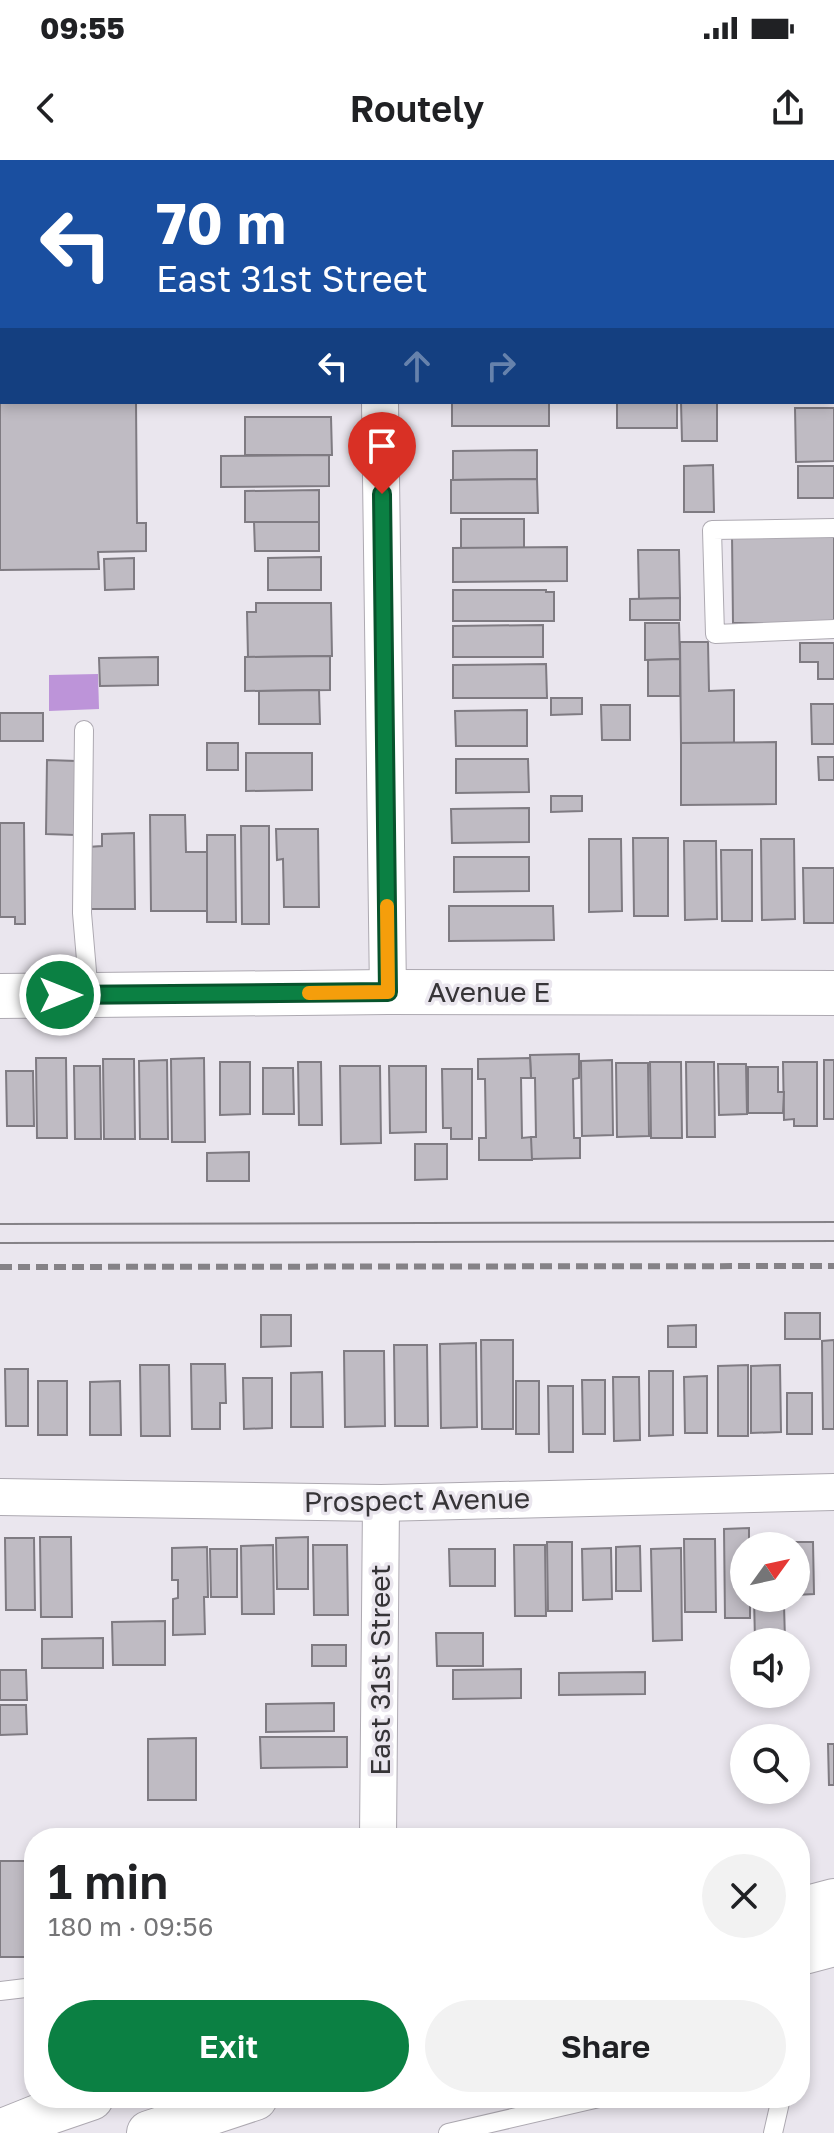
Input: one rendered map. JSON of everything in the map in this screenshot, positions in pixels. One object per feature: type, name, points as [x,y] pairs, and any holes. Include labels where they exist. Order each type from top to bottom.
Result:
[{"type":"main road","name":"Avenue E","points":[[0,996],[388,992],[834,993]]},
{"type":"main road","points":[[810,1907],[834,1901]]},
{"type":"main road","points":[[810,1950],[834,1944]]},
{"type":"main road","points":[[810,1962],[834,1966]]},
{"type":"main road","points":[[0,2132],[62,2108]]},
{"type":"main road","points":[[149,2133],[225,2108]]},
{"type":"main road","points":[[0,2118],[50,2112]]},
{"type":"street","points":[[380,404],[388,992]]},
{"type":"street","name":"Prospect Avenue","points":[[0,1497],[381,1503],[834,1492]]},
{"type":"street","name":"East 31st Street","points":[[378,1828],[381,1503]]},
{"type":"lane","points":[[834,528],[712,530],[715,634],[834,629]]},
{"type":"lane","points":[[84,730],[82,913],[89,995]]},
{"type":"lane","points":[[0,1991],[24,1988]]},
{"type":"lane","points":[[448,2133],[556,2108]]},
{"type":"lane","points":[[773,2133],[779,2108]]},
{"type":"shaded area","points":[[98,674],[99,709],[49,711],[49,675]]},
{"type":"building","points":[[0,404],[136,404],[137,523],[146,523],[146,551],[98,552],[99,569],[0,570]]},
{"type":"building","points":[[452,404],[549,404],[549,426],[452,426]]},
{"type":"building","points":[[617,404],[677,404],[677,428],[617,428]]},
{"type":"building","points":[[681,404],[717,404],[717,441],[682,441]]},
{"type":"building","points":[[795,408],[834,408],[834,461],[796,462]]},
{"type":"building","points":[[245,417],[331,417],[332,455],[245,455]]},
{"type":"building","points":[[537,450],[537,479],[453,480],[453,451]]},
{"type":"building","points":[[329,455],[329,486],[221,487],[221,456]]},
{"type":"building","points":[[713,465],[714,512],[684,512],[684,466]]},
{"type":"building","points":[[798,466],[834,466],[834,498],[798,498]]},
{"type":"building","points":[[537,479],[538,513],[451,513],[451,480]]},
{"type":"building","points":[[319,490],[319,522],[245,522],[245,491]]},
{"type":"building","points":[[461,519],[524,519],[524,548],[461,548]]},
{"type":"building","points":[[254,522],[319,522],[319,551],[255,551]]},
{"type":"building","points":[[834,534],[834,623],[733,623],[732,535]]},
{"type":"building","points":[[567,547],[567,581],[453,582],[453,548]]},
{"type":"building","points":[[638,550],[679,550],[680,598],[639,599]]},
{"type":"building","points":[[321,557],[321,590],[268,590],[268,558]]},
{"type":"building","points":[[134,558],[134,589],[105,590],[104,559]]},
{"type":"building","points":[[453,590],[554,592],[554,621],[453,621]]},
{"type":"building","points":[[680,598],[680,620],[630,620],[630,599]]},
{"type":"building","points":[[256,603],[331,603],[332,656],[248,657],[247,612],[256,612]]},
{"type":"building","points":[[645,623],[679,623],[680,659],[645,660]]},
{"type":"building","points":[[543,625],[543,657],[453,657],[453,626]]},
{"type":"building","points":[[680,642],[708,642],[709,691],[734,690],[734,743],[681,743]]},
{"type":"building","points":[[800,643],[834,643],[834,679],[818,679],[818,662],[800,662]]},
{"type":"building","points":[[330,656],[330,690],[245,691],[245,657]]},
{"type":"building","points":[[158,657],[158,685],[100,686],[99,658]]},
{"type":"building","points":[[680,659],[680,696],[648,696],[648,660]]},
{"type":"building","points":[[546,664],[547,698],[453,698],[453,665]]},
{"type":"building","points":[[319,690],[320,724],[259,724],[259,691]]},
{"type":"building","points":[[551,698],[582,698],[582,714],[551,715]]},
{"type":"building","points":[[811,704],[834,704],[834,744],[812,744]]},
{"type":"building","points":[[601,705],[630,705],[630,740],[602,740]]},
{"type":"building","points":[[527,710],[527,746],[456,746],[455,711]]},
{"type":"building","points":[[0,713],[43,713],[43,741],[0,741]]},
{"type":"building","points":[[776,742],[776,804],[681,805],[681,743]]},
{"type":"building","points":[[207,743],[238,743],[238,770],[207,770]]},
{"type":"building","points":[[246,753],[312,753],[312,790],[246,791]]},
{"type":"building","points":[[818,757],[834,757],[834,780],[819,780]]},
{"type":"building","points":[[456,759],[528,759],[529,792],[456,793]]},
{"type":"building","points":[[47,760],[76,761],[75,835],[46,834]]},
{"type":"building","points":[[551,796],[582,796],[582,811],[551,812]]},
{"type":"building","points":[[529,808],[529,842],[452,843],[451,809]]},
{"type":"building","points":[[150,815],[185,815],[186,852],[207,852],[207,911],[151,911]]},
{"type":"building","points":[[0,823],[24,823],[25,924],[15,924],[15,917],[0,917]]},
{"type":"building","points":[[241,826],[269,826],[269,924],[242,924]]},
{"type":"building","points":[[276,829],[318,829],[319,907],[284,907],[283,859],[277,860]]},
{"type":"building","points":[[134,833],[135,909],[89,909],[88,847],[102,846],[102,834]]},
{"type":"building","points":[[207,835],[235,835],[236,922],[207,922]]},
{"type":"building","points":[[633,838],[668,838],[668,916],[634,916]]},
{"type":"building","points":[[589,839],[621,839],[622,911],[589,912]]},
{"type":"building","points":[[761,839],[794,839],[795,919],[762,920]]},
{"type":"building","points":[[684,841],[716,841],[717,919],[685,920]]},
{"type":"building","points":[[721,850],[752,850],[752,921],[722,921]]},
{"type":"building","points":[[454,857],[529,857],[529,891],[454,892]]},
{"type":"building","points":[[803,868],[834,868],[834,923],[804,923]]},
{"type":"building","points":[[449,906],[553,906],[554,940],[449,941]]},
{"type":"building","points":[[579,1054],[579,1078],[573,1079],[574,1138],[580,1138],[580,1158],[531,1159],[531,1137],[536,1137],[535,1078],[531,1078],[530,1055]]},
{"type":"building","points":[[36,1058],[66,1058],[67,1138],[37,1138]]},
{"type":"building","points":[[204,1058],[205,1142],[172,1142],[171,1059]]},
{"type":"building","points":[[530,1058],[531,1078],[521,1078],[522,1138],[531,1137],[532,1160],[479,1160],[479,1138],[486,1138],[485,1079],[478,1079],[478,1059]]},
{"type":"building","points":[[103,1059],[134,1059],[135,1139],[104,1139]]},
{"type":"building","points":[[167,1060],[168,1139],[140,1139],[139,1061]]},
{"type":"building","points":[[612,1060],[613,1135],[582,1136],[581,1061]]},
{"type":"building","points":[[824,1060],[834,1060],[834,1119],[824,1119]]},
{"type":"building","points":[[220,1062],[250,1062],[250,1114],[220,1115]]},
{"type":"building","points":[[298,1062],[321,1062],[322,1125],[299,1125]]},
{"type":"building","points":[[650,1062],[681,1062],[682,1138],[651,1138]]},
{"type":"building","points":[[686,1062],[714,1062],[715,1137],[687,1137]]},
{"type":"building","points":[[783,1062],[817,1062],[817,1126],[794,1126],[794,1119],[784,1120]]},
{"type":"building","points":[[616,1063],[648,1063],[649,1136],[617,1137]]},
{"type":"building","points":[[718,1064],[746,1064],[747,1114],[719,1115]]},
{"type":"building","points":[[74,1066],[100,1066],[101,1139],[75,1139]]},
{"type":"building","points":[[340,1066],[380,1066],[381,1143],[341,1144]]},
{"type":"building","points":[[389,1066],[426,1066],[426,1132],[390,1133]]},
{"type":"building","points":[[748,1067],[778,1067],[778,1092],[784,1092],[783,1113],[748,1113]]},
{"type":"building","points":[[263,1068],[293,1068],[294,1114],[263,1114]]},
{"type":"building","points":[[442,1069],[472,1069],[472,1139],[451,1139],[451,1128],[443,1128]]},
{"type":"building","points":[[6,1071],[33,1071],[34,1126],[7,1126]]},
{"type":"building","points":[[415,1144],[447,1144],[447,1179],[415,1180]]},
{"type":"building","points":[[249,1152],[249,1181],[207,1181],[207,1153]]},
{"type":"building","points":[[785,1313],[820,1313],[820,1339],[785,1339]]},
{"type":"building","points":[[261,1315],[291,1315],[291,1346],[261,1347]]},
{"type":"building","points":[[696,1325],[696,1347],[668,1347],[668,1326]]},
{"type":"building","points":[[481,1340],[513,1340],[513,1429],[482,1429]]},
{"type":"building","points":[[834,1340],[834,1429],[823,1429],[822,1341]]},
{"type":"building","points":[[476,1343],[477,1427],[441,1428],[440,1344]]},
{"type":"building","points":[[394,1345],[427,1345],[428,1426],[395,1426]]},
{"type":"building","points":[[344,1351],[384,1351],[385,1426],[345,1427]]},
{"type":"building","points":[[191,1364],[225,1364],[226,1403],[220,1403],[220,1429],[192,1429]]},
{"type":"building","points":[[140,1365],[169,1365],[170,1436],[141,1436]]},
{"type":"building","points":[[748,1365],[748,1436],[718,1436],[718,1366]]},
{"type":"building","points":[[780,1365],[781,1432],[751,1433],[751,1366]]},
{"type":"building","points":[[5,1369],[28,1369],[28,1426],[6,1426]]},
{"type":"building","points":[[649,1371],[673,1371],[673,1435],[649,1436]]},
{"type":"building","points":[[322,1372],[323,1427],[291,1427],[291,1373]]},
{"type":"building","points":[[707,1376],[707,1433],[685,1433],[684,1377]]},
{"type":"building","points":[[613,1377],[639,1377],[640,1440],[614,1441]]},
{"type":"building","points":[[243,1378],[272,1378],[272,1428],[244,1429]]},
{"type":"building","points":[[582,1380],[605,1380],[605,1434],[583,1434]]},
{"type":"building","points":[[38,1381],[67,1381],[67,1435],[38,1435]]},
{"type":"building","points":[[120,1381],[121,1435],[90,1435],[90,1382]]},
{"type":"building","points":[[516,1381],[539,1381],[539,1434],[516,1434]]},
{"type":"building","points":[[548,1386],[573,1386],[573,1452],[549,1452]]},
{"type":"building","points":[[787,1393],[812,1393],[812,1434],[787,1434]]},
{"type":"building","points":[[749,1528],[749,1532],[730,1532],[730,1612],[750,1612],[750,1618],[725,1618],[724,1529]]},
{"type":"building","points":[[40,1537],[71,1537],[72,1617],[41,1617]]},
{"type":"building","points":[[308,1537],[308,1589],[277,1589],[276,1538]]},
{"type":"building","points":[[5,1538],[34,1538],[35,1610],[6,1610]]},
{"type":"building","points":[[684,1539],[715,1539],[716,1612],[685,1612]]},
{"type":"building","points":[[547,1542],[572,1542],[572,1611],[548,1611]]},
{"type":"building","points":[[810,1542],[813,1542],[814,1594],[810,1594]]},
{"type":"building","points":[[273,1545],[274,1614],[242,1614],[241,1546]]},
{"type":"building","points":[[313,1545],[347,1545],[348,1615],[314,1615]]},
{"type":"building","points":[[514,1545],[545,1545],[546,1616],[515,1616]]},
{"type":"building","points":[[640,1546],[641,1591],[616,1591],[616,1547]]},
{"type":"building","points":[[207,1547],[205,1634],[173,1635],[173,1599],[178,1598],[178,1580],[172,1580],[172,1548]]},
{"type":"building","points":[[611,1548],[612,1599],[583,1600],[582,1549]]},
{"type":"building","points":[[681,1548],[682,1640],[653,1641],[651,1549]]},
{"type":"building","points":[[210,1549],[237,1549],[237,1597],[211,1597]]},
{"type":"building","points":[[449,1549],[495,1549],[495,1586],[450,1586]]},
{"type":"building","points":[[754,1612],[784,1612],[785,1628],[755,1628]]},
{"type":"building","points":[[165,1621],[165,1665],[113,1665],[112,1622]]},
{"type":"building","points":[[436,1633],[483,1633],[483,1666],[437,1666]]},
{"type":"building","points":[[103,1638],[103,1668],[42,1668],[42,1639]]},
{"type":"building","points":[[312,1645],[346,1645],[346,1666],[312,1666]]},
{"type":"building","points":[[521,1669],[521,1698],[453,1699],[453,1670]]},
{"type":"building","points":[[0,1670],[26,1670],[27,1700],[0,1700]]},
{"type":"building","points":[[645,1672],[645,1694],[559,1695],[559,1673]]},
{"type":"building","points":[[334,1703],[334,1731],[266,1732],[266,1704]]},
{"type":"building","points":[[0,1705],[26,1705],[27,1734],[0,1735]]},
{"type":"building","points":[[260,1737],[347,1737],[347,1767],[261,1768]]},
{"type":"building","points":[[196,1738],[196,1800],[148,1800],[148,1739]]},
{"type":"building","points":[[828,1744],[834,1744],[834,1785],[829,1785]]},
{"type":"building","points":[[0,1861],[24,1861],[24,1957],[0,1957]]},
{"type":"tram line","points":[[0,1224],[834,1222]]},
{"type":"tram line","points":[[0,1243],[834,1241]]},
{"type":"railway","points":[[0,1267],[834,1266]]},
{"type":"slow traffic","points":[[309,993],[388,992],[387,906]]},
{"type":"route","points":[[60,995],[388,992],[382,494]]}]
